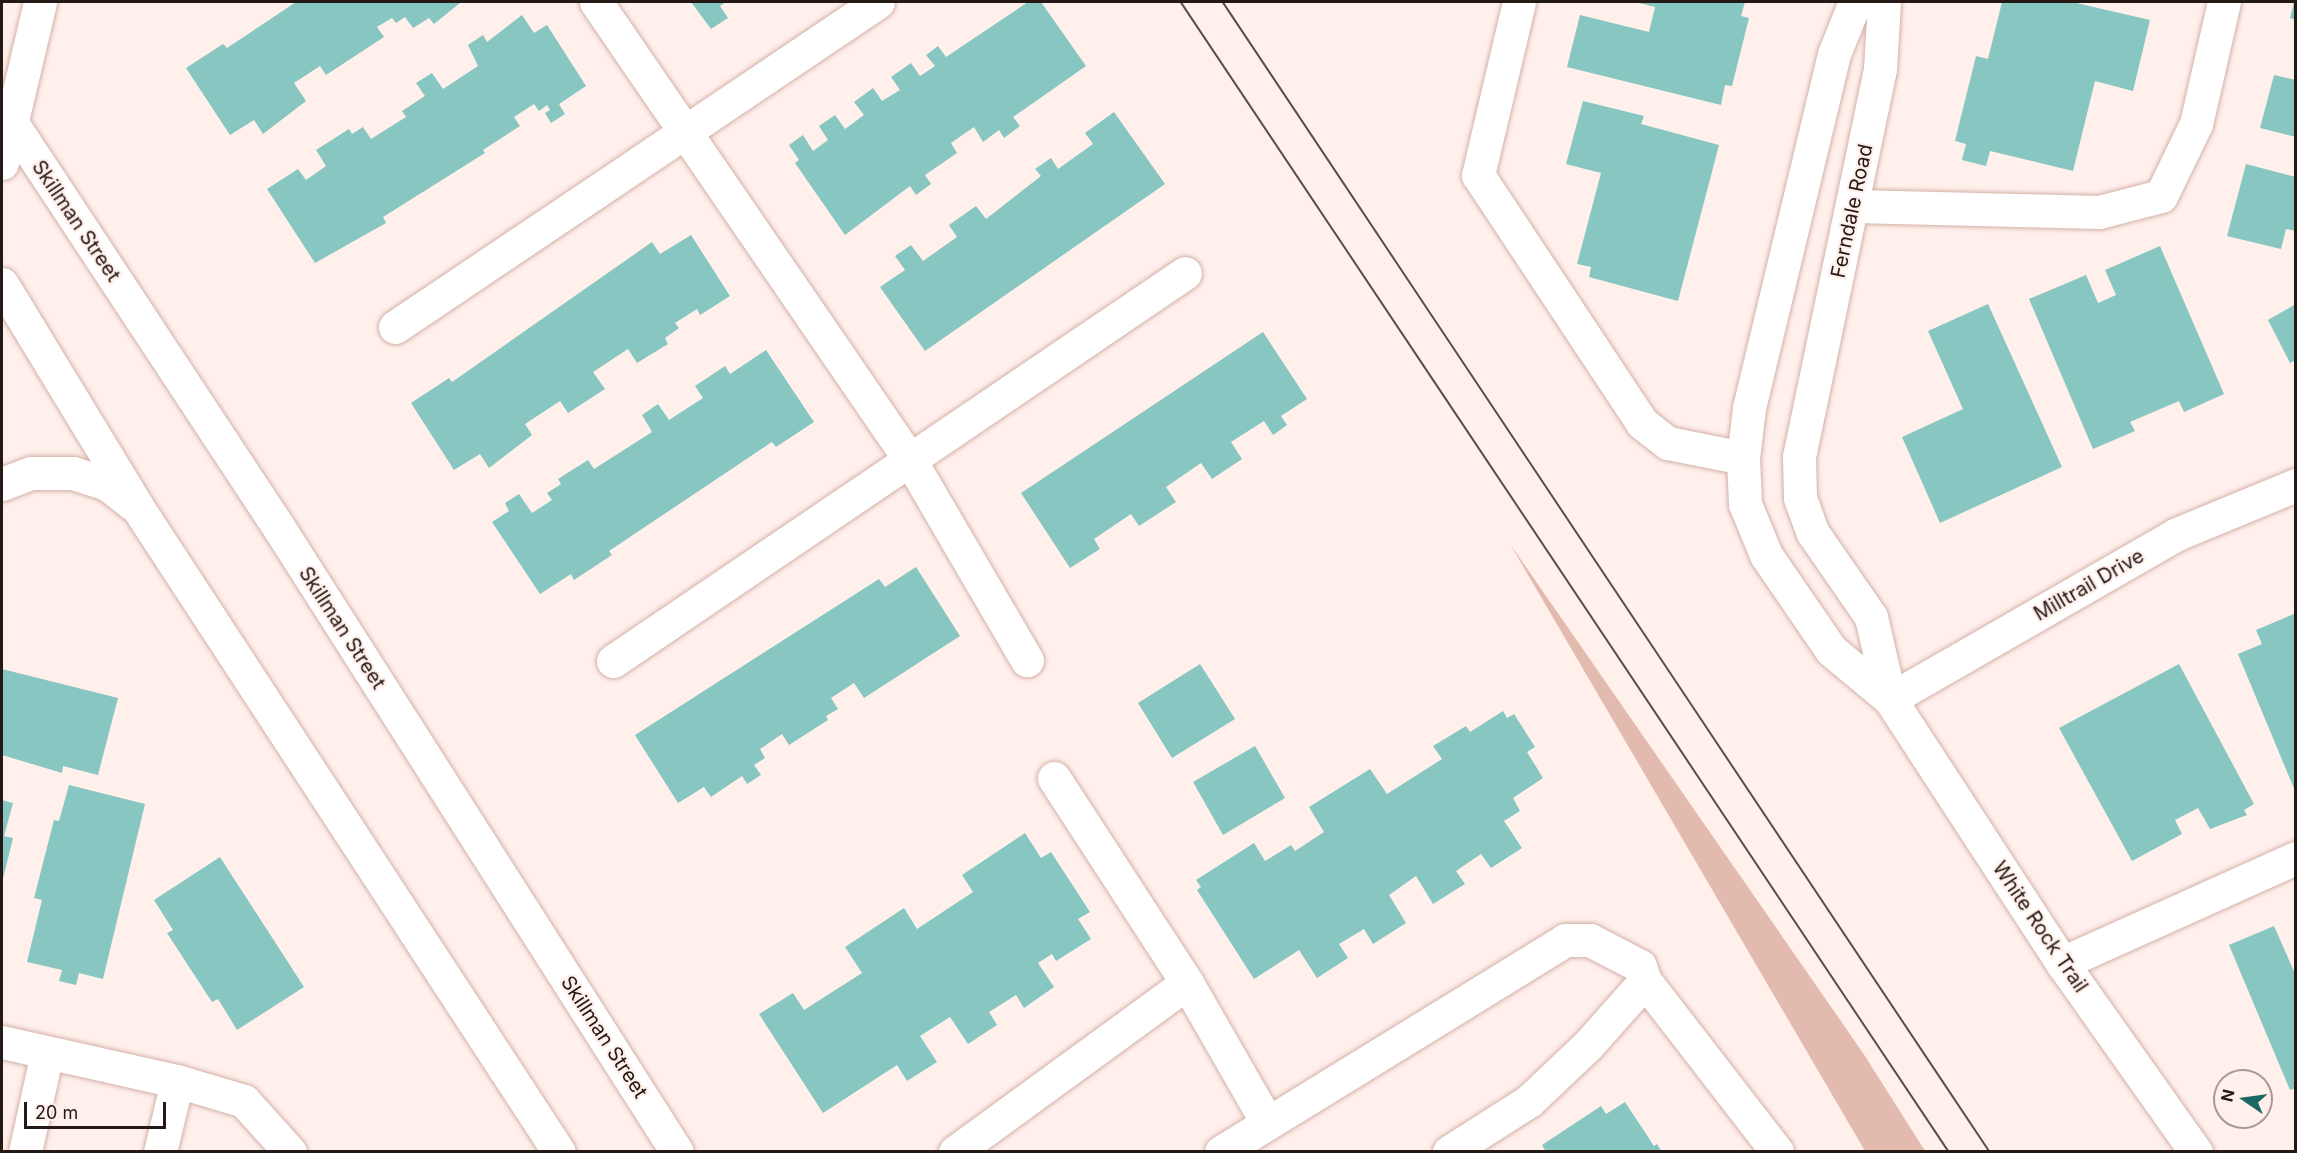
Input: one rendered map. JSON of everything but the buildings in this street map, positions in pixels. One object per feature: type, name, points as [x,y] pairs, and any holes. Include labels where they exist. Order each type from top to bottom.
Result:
[{"type":"main road","points":[[2,163],[6,116],[40,2]]},
{"type":"main road","points":[[596,2],[910,460],[1027,660]]},
{"type":"main road","points":[[395,327],[878,2]]},
{"type":"main road","points":[[1519,2],[1478,175],[1642,423],[1668,443],[1743,458]]},
{"type":"main road","name":"White Rock Trail","points":[[1855,2],[1834,54],[1749,408],[1743,458],[1745,504],[1766,555],[1831,650],[1890,699],[2062,963],[2196,1152]]},
{"type":"main road","name":"Ferndale Road","points":[[1806,418],[1854,206],[1880,69],[1884,2]]},
{"type":"main road","points":[[1854,206],[2099,212],[2161,196],[2196,124],[2224,2]]},
{"type":"main road","name":"Skillman Street","points":[[6,116],[279,528],[677,1152]]},
{"type":"main road","points":[[613,661],[1185,273]]},
{"type":"main road","points":[[2,284],[138,508],[559,1152]]},
{"type":"main road","name":"White Rock Trail","points":[[1806,418],[1799,456],[1800,498],[1813,533],[1870,617],[1890,699]]},
{"type":"main road","points":[[2,484],[31,473],[73,473],[107,484],[138,508]]},
{"type":"main road","name":"Milltrail Drive","points":[[1890,699],[2177,534],[2295,485]]},
{"type":"main road","points":[[1054,778],[1187,983],[1267,1122]]},
{"type":"main road","points":[[2062,963],[2295,858]]},
{"type":"main road","points":[[1221,1152],[1565,940],[1590,940],[1618,952],[1640,966],[1645,981],[1777,1152]]},
{"type":"main road","points":[[1449,1152],[1529,1101],[1587,1046],[1645,981]]},
{"type":"main road","points":[[956,1152],[1187,983]]},
{"type":"main road","points":[[2,1042],[177,1081],[243,1101],[290,1152]]},
{"type":"main road","points":[[25,1152],[47,1053]]},
{"type":"main road","points":[[160,1152],[177,1081]]},
{"type":"shaded area","points":[[1510,544],[1863,1053],[1925,1151],[1865,1151]]},
{"type":"tram line","points":[[1181,2],[1949,1152]]},
{"type":"tram line","points":[[1223,2],[1990,1152]]}]
